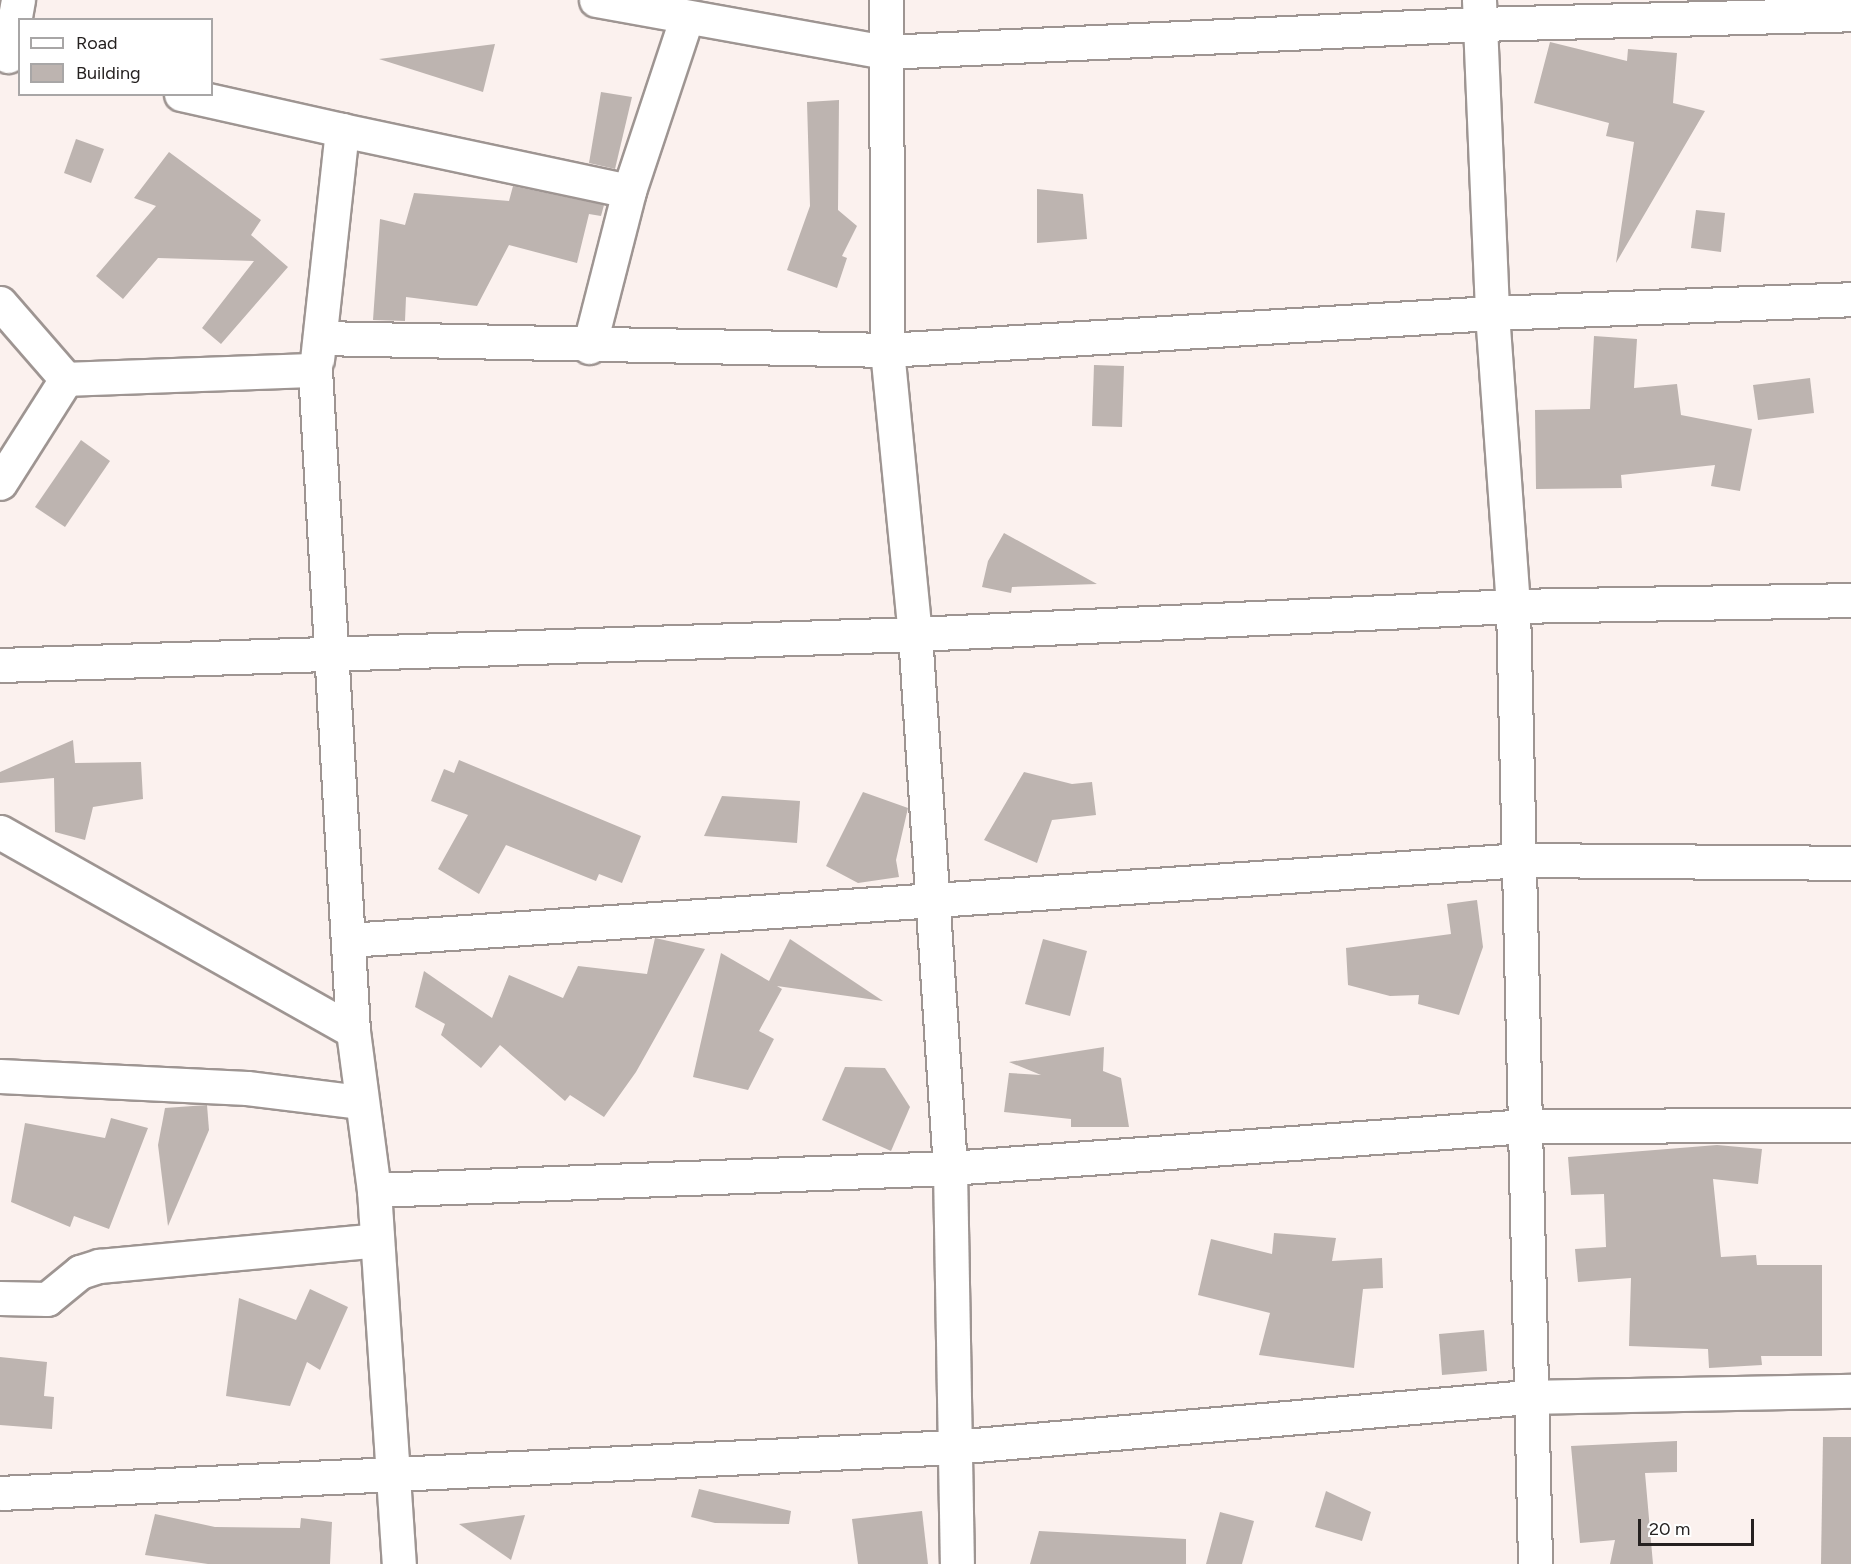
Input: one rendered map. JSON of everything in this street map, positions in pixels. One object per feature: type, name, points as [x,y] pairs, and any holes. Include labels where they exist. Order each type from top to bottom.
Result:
[{"type":"street","points":[[9,57],[18,0]]},
{"type":"street","points":[[596,0],[686,20],[885,52],[1479,12],[1851,14]]},
{"type":"street","points":[[886,0],[887,350],[915,634],[950,1168],[953,1447],[957,1564]]},
{"type":"street","points":[[1479,12],[1492,313],[1513,606],[1521,860],[1528,1396],[1535,1564]]},
{"type":"street","points":[[589,347],[629,191],[686,20]]},
{"type":"street","points":[[190,96],[629,191]]},
{"type":"street","points":[[342,130],[315,370],[353,1031],[374,1190],[399,1564]]},
{"type":"street","points":[[320,338],[589,347],[887,350],[1492,313],[1851,299]]},
{"type":"street","points":[[0,303],[66,379]]},
{"type":"street","points":[[66,379],[315,370]]},
{"type":"street","points":[[0,483],[66,379]]},
{"type":"street","points":[[0,665],[915,634],[1513,606],[1851,600]]},
{"type":"street","points":[[0,832],[353,1031]]},
{"type":"street","points":[[348,940],[933,904],[1521,860],[1851,862]]},
{"type":"street","points":[[0,1076],[247,1088],[361,1102]]},
{"type":"street","points":[[374,1190],[950,1168],[1526,1126],[1851,1125]]},
{"type":"street","points":[[0,1298],[47,1299],[81,1272],[99,1266],[377,1240]]},
{"type":"street","points":[[0,1493],[953,1447],[1528,1396],[1851,1391]]},
{"type":"building","points":[[1550,42],[1627,61],[1628,49],[1677,53],[1673,103],[1705,111],[1616,263],[1634,142],[1606,136],[1609,123],[1534,103]]},
{"type":"building","points":[[495,44],[483,92],[379,59]]},
{"type":"building","points":[[601,92],[632,97],[615,169],[589,163]]},
{"type":"building","points":[[839,100],[838,210],[857,226],[842,256],[847,258],[837,288],[787,270],[810,206],[807,102]]},
{"type":"building","points":[[76,139],[104,149],[91,183],[64,173]]},
{"type":"building","points":[[169,152],[261,220],[251,235],[288,267],[221,344],[202,328],[254,261],[158,258],[123,299],[96,276],[156,206],[134,198]]},
{"type":"building","points":[[513,186],[604,205],[601,216],[589,214],[577,263],[509,245],[477,306],[406,297],[405,321],[373,320],[380,219],[405,225],[414,193],[509,201]]},
{"type":"building","points":[[1037,189],[1083,194],[1087,239],[1037,243]]},
{"type":"building","points":[[1696,210],[1725,213],[1721,252],[1691,248]]},
{"type":"building","points":[[1594,336],[1637,339],[1634,388],[1677,384],[1681,415],[1752,429],[1740,491],[1711,486],[1715,465],[1621,475],[1622,488],[1536,489],[1535,410],[1590,409]]},
{"type":"building","points":[[1094,365],[1124,366],[1122,427],[1092,426]]},
{"type":"building","points":[[1810,378],[1814,413],[1758,420],[1753,385]]},
{"type":"building","points":[[81,440],[110,461],[65,527],[35,507]]},
{"type":"building","points":[[1004,533],[1097,584],[1012,587],[1011,593],[982,587],[988,561]]},
{"type":"building","points":[[73,740],[75,763],[141,762],[143,799],[93,807],[85,840],[55,832],[54,778],[0,783],[0,772]]},
{"type":"building","points":[[459,760],[641,836],[622,883],[599,874],[596,881],[506,845],[479,894],[438,869],[468,815],[431,801],[444,769],[454,773]]},
{"type":"building","points":[[1024,772],[1072,784],[1092,782],[1096,815],[1052,820],[1037,863],[984,840]]},
{"type":"building","points":[[863,792],[908,808],[896,860],[899,877],[858,883],[826,866]]},
{"type":"building","points":[[722,796],[800,801],[797,843],[704,836]]},
{"type":"building","points":[[1477,900],[1483,947],[1459,1015],[1418,1004],[1419,995],[1390,996],[1348,985],[1346,948],[1451,934],[1447,904]]},
{"type":"building","points":[[655,938],[705,949],[636,1072],[604,1117],[570,1095],[565,1101],[500,1045],[481,1068],[441,1035],[445,1024],[415,1007],[424,971],[492,1018],[509,975],[563,998],[578,966],[647,974]]},
{"type":"building","points":[[790,939],[883,1001],[777,986],[782,989],[759,1031],[774,1039],[748,1090],[693,1077],[721,953],[769,981]]},
{"type":"building","points":[[1043,939],[1087,951],[1070,1016],[1025,1004]]},
{"type":"building","points":[[1104,1047],[1103,1071],[1121,1078],[1129,1127],[1071,1127],[1071,1119],[1004,1112],[1009,1073],[1041,1075],[1009,1062]]},
{"type":"building","points":[[845,1067],[885,1068],[910,1107],[891,1151],[822,1120]]},
{"type":"building","points":[[207,1105],[209,1130],[168,1226],[158,1145],[165,1108]]},
{"type":"building","points":[[111,1118],[148,1128],[109,1229],[74,1216],[70,1227],[11,1202],[25,1123],[105,1138]]},
{"type":"building","points":[[1717,1145],[1762,1149],[1758,1184],[1713,1179],[1721,1257],[1756,1255],[1757,1265],[1822,1265],[1822,1356],[1761,1356],[1762,1365],[1709,1368],[1708,1349],[1629,1346],[1631,1278],[1578,1282],[1575,1249],[1606,1247],[1604,1194],[1571,1195],[1568,1157]]},
{"type":"building","points":[[1274,1233],[1336,1238],[1332,1261],[1382,1258],[1383,1288],[1363,1289],[1354,1368],[1259,1355],[1270,1313],[1198,1295],[1211,1239],[1272,1254]]},
{"type":"building","points":[[310,1289],[348,1307],[320,1370],[307,1362],[290,1406],[226,1396],[239,1298],[296,1320]]},
{"type":"building","points":[[1484,1330],[1487,1371],[1442,1375],[1439,1334]]},
{"type":"building","points":[[0,1357],[47,1362],[44,1396],[54,1397],[52,1429],[0,1425]]},
{"type":"building","points":[[1823,1437],[1851,1437],[1851,1564],[1821,1564]]},
{"type":"building","points":[[1677,1441],[1677,1472],[1645,1473],[1653,1564],[1610,1564],[1615,1540],[1580,1543],[1571,1446]]},
{"type":"building","points":[[699,1489],[791,1511],[789,1524],[715,1523],[691,1517]]},
{"type":"building","points":[[1326,1491],[1371,1512],[1362,1541],[1315,1527]]},
{"type":"building","points":[[922,1511],[928,1564],[858,1564],[852,1519]]},
{"type":"building","points":[[1220,1512],[1254,1521],[1242,1564],[1206,1564]]},
{"type":"building","points":[[155,1514],[215,1527],[300,1528],[301,1518],[332,1522],[330,1564],[208,1564],[145,1555]]},
{"type":"building","points":[[525,1515],[511,1560],[459,1524]]},
{"type":"building","points":[[1039,1531],[1186,1539],[1186,1564],[1030,1564]]}]
